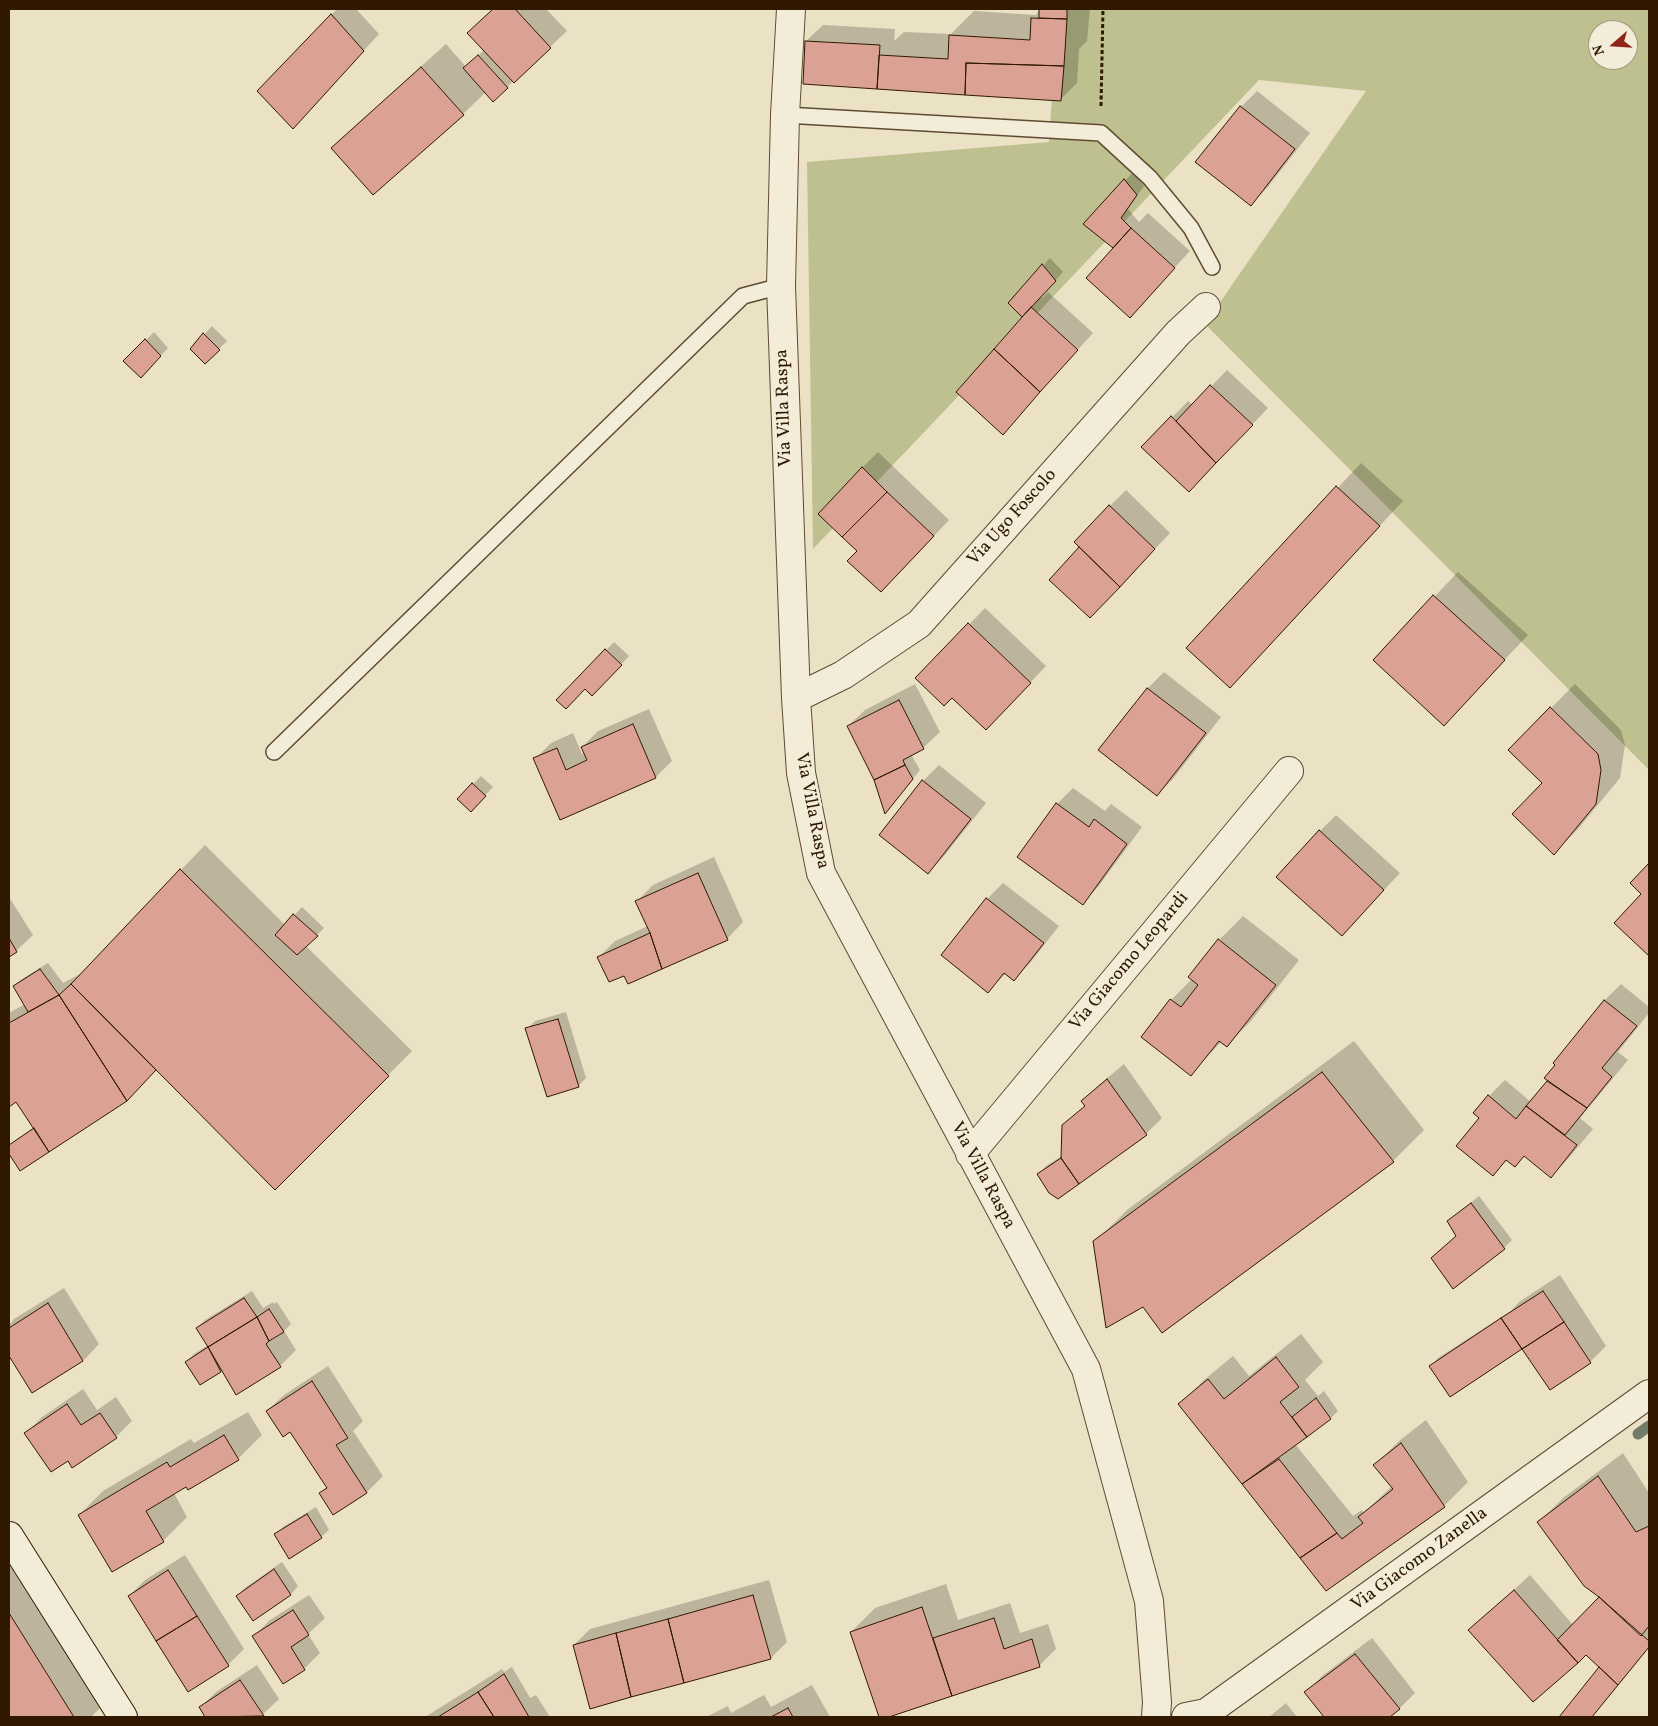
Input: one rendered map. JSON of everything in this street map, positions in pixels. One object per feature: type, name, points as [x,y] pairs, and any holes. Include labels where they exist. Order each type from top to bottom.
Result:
[{"type":"street","name":"Via Villa Raspa","points":[[791,9],[785,115],[781,286],[796,698],[801,773],[821,873],[1086,1369],[1149,1601],[1157,1702],[1156,1717]]},
{"type":"street","name":"Via Ugo Foscolo","points":[[796,698],[843,675],[920,624],[1178,332],[1206,307]]},
{"type":"street","name":"Via Giacomo Leopardi","points":[[970,1154],[1289,771]]},
{"type":"street","name":"Via Giacomo Zanella","points":[[1186,1717],[1206,1713],[1649,1394]]},
{"type":"street","points":[[9,1536],[123,1717]]},
{"type":"lane","points":[[785,115],[1100,133],[1150,178],[1191,228],[1212,267]]},
{"type":"lane","points":[[274,752],[743,296],[781,286]]},
{"type":"path","points":[[1100,133],[1103,9]]},
{"type":"green space","points":[[1058,9],[1649,9],[1649,770],[1205,324],[1366,91],[1259,80],[813,549],[807,162],[1049,142]]},
{"type":"building","points":[[493,9],[515,9],[551,48],[514,83],[467,33]]},
{"type":"building","points":[[1039,9],[1067,9],[1067,19],[1039,18]]},
{"type":"building","points":[[331,14],[364,51],[293,129],[257,91]]},
{"type":"building","points":[[1031,18],[1067,19],[1064,66],[966,63],[965,95],[877,89],[879,55],[948,59],[949,35],[1030,40]]},
{"type":"building","points":[[805,41],[880,45],[877,89],[803,84]]},
{"type":"building","points":[[478,55],[508,88],[493,102],[463,68]]},
{"type":"building","points":[[966,63],[1064,66],[1061,101],[965,95]]},
{"type":"building","points":[[421,67],[464,115],[373,195],[331,148]]},
{"type":"building","points":[[1240,106],[1295,149],[1251,206],[1195,162]]},
{"type":"building","points":[[1124,179],[1137,195],[1121,218],[1131,228],[1113,248],[1083,224]]},
{"type":"building","points":[[1131,228],[1175,268],[1130,318],[1086,278]]},
{"type":"building","points":[[1042,264],[1056,281],[1022,317],[1008,303]]},
{"type":"building","points":[[1031,307],[1078,350],[1040,392],[994,349]]},
{"type":"building","points":[[203,333],[220,350],[205,364],[190,349]]},
{"type":"building","points":[[145,339],[161,356],[141,378],[123,361]]},
{"type":"building","points":[[994,349],[1040,392],[1003,435],[956,392]]},
{"type":"building","points":[[1210,385],[1253,425],[1216,463],[1176,421]]},
{"type":"building","points":[[1171,416],[1216,463],[1189,492],[1141,447]]},
{"type":"building","points":[[862,467],[887,492],[842,537],[818,514]]},
{"type":"building","points":[[1336,486],[1380,526],[1230,688],[1186,648]]},
{"type":"building","points":[[887,492],[934,536],[881,592],[847,561],[857,551],[842,537]]},
{"type":"building","points":[[1109,505],[1155,549],[1120,587],[1074,542]]},
{"type":"building","points":[[1079,547],[1120,587],[1090,618],[1049,580]]},
{"type":"building","points":[[1433,595],[1505,660],[1444,726],[1373,660]]},
{"type":"building","points":[[968,623],[1031,683],[986,730],[952,698],[944,706],[915,678]]},
{"type":"building","points":[[605,649],[622,665],[592,696],[585,689],[566,709],[556,700]]},
{"type":"building","points":[[1147,688],[1206,733],[1157,796],[1098,750]]},
{"type":"building","points":[[899,700],[924,749],[903,760],[905,765],[874,780],[847,726]]},
{"type":"building","points":[[1550,707],[1598,754],[1601,770],[1596,804],[1554,855],[1512,814],[1542,783],[1508,750]]},
{"type":"building","points":[[633,724],[656,778],[560,820],[533,758],[557,748],[566,770],[587,760],[581,747]]},
{"type":"building","points":[[905,765],[913,779],[885,814],[874,780]]},
{"type":"building","points":[[922,780],[971,819],[928,874],[879,835]]},
{"type":"building","points":[[472,783],[486,796],[471,812],[457,799]]},
{"type":"building","points":[[1056,803],[1089,827],[1094,819],[1127,844],[1083,905],[1017,857]]},
{"type":"building","points":[[1319,830],[1384,890],[1342,936],[1276,877]]},
{"type":"building","points":[[1649,863],[1649,956],[1614,923],[1641,894],[1630,883]]},
{"type":"building","points":[[180,869],[389,1076],[275,1190],[71,984]]},
{"type":"building","points":[[698,873],[728,940],[662,969],[650,933],[635,901]]},
{"type":"building","points":[[986,898],[1044,943],[1014,981],[1004,973],[988,993],[941,955]]},
{"type":"building","points":[[293,914],[318,936],[297,955],[275,935]]},
{"type":"building","points":[[650,933],[662,969],[628,984],[624,976],[609,982],[597,957]]},
{"type":"building","points":[[9,938],[17,952],[9,957]]},
{"type":"building","points":[[1218,939],[1276,985],[1227,1047],[1219,1041],[1191,1076],[1141,1037],[1170,999],[1181,1007],[1198,985],[1188,977]]},
{"type":"building","points":[[40,969],[59,995],[28,1012],[13,986]]},
{"type":"building","points":[[71,984],[156,1070],[127,1101],[59,995]]},
{"type":"building","points":[[59,995],[127,1101],[49,1152],[16,1102],[9,1107],[9,1023]]},
{"type":"building","points":[[1604,1000],[1637,1026],[1602,1068],[1612,1077],[1587,1108],[1544,1078],[1555,1065],[1553,1063]]},
{"type":"building","points":[[558,1019],[579,1087],[547,1097],[525,1028]]},
{"type":"building","points":[[1322,1072],[1394,1162],[1162,1333],[1143,1307],[1106,1328],[1093,1241]]},
{"type":"building","points":[[1107,1079],[1147,1135],[1079,1184],[1061,1158],[1062,1125],[1085,1106],[1081,1101]]},
{"type":"building","points":[[1547,1081],[1587,1108],[1565,1135],[1526,1106]]},
{"type":"building","points":[[1488,1095],[1516,1119],[1526,1106],[1577,1145],[1551,1178],[1524,1156],[1515,1167],[1506,1160],[1493,1176],[1456,1146],[1479,1118],[1473,1113]]},
{"type":"building","points":[[34,1128],[49,1152],[20,1171],[9,1154],[9,1145]]},
{"type":"building","points":[[1061,1158],[1079,1184],[1058,1199],[1049,1193],[1037,1174]]},
{"type":"building","points":[[1471,1203],[1505,1249],[1453,1289],[1431,1258],[1456,1236],[1447,1221]]},
{"type":"building","points":[[1543,1291],[1564,1322],[1522,1349],[1501,1318]]},
{"type":"building","points":[[244,1298],[257,1317],[208,1347],[196,1328]]},
{"type":"building","points":[[48,1303],[83,1361],[32,1393],[9,1356],[9,1328]]},
{"type":"building","points":[[269,1309],[284,1332],[269,1341],[257,1317]]},
{"type":"building","points":[[257,1317],[269,1341],[266,1344],[281,1367],[236,1395],[208,1347]]},
{"type":"building","points":[[1501,1318],[1522,1349],[1450,1397],[1429,1366]]},
{"type":"building","points":[[1564,1322],[1591,1363],[1550,1390],[1522,1349]]},
{"type":"building","points":[[208,1347],[221,1372],[200,1385],[185,1362]]},
{"type":"building","points":[[1276,1357],[1299,1387],[1280,1402],[1307,1437],[1242,1484],[1178,1404],[1208,1379],[1224,1399]]},
{"type":"building","points":[[312,1381],[348,1438],[336,1445],[367,1493],[333,1515],[319,1493],[327,1488],[290,1432],[283,1437],[266,1411]]},
{"type":"building","points":[[1316,1398],[1331,1419],[1307,1437],[1292,1417]]},
{"type":"building","points":[[67,1404],[81,1425],[100,1413],[117,1438],[72,1468],[68,1461],[51,1472],[24,1433]]},
{"type":"building","points":[[224,1435],[239,1460],[188,1490],[186,1487],[146,1511],[164,1542],[112,1572],[78,1515],[167,1462],[170,1467]]},
{"type":"building","points":[[1401,1443],[1445,1507],[1326,1591],[1300,1558],[1337,1533],[1342,1539],[1363,1523],[1358,1517],[1393,1489],[1373,1465]]},
{"type":"building","points":[[1279,1459],[1337,1533],[1300,1558],[1242,1484]]},
{"type":"building","points":[[1598,1476],[1636,1532],[1649,1526],[1649,1626],[1641,1636],[1599,1597],[1584,1586],[1537,1522]]},
{"type":"building","points":[[307,1514],[322,1538],[289,1559],[274,1534]]},
{"type":"building","points":[[274,1569],[291,1595],[253,1621],[236,1596]]},
{"type":"building","points":[[168,1570],[197,1616],[156,1641],[128,1596]]},
{"type":"building","points":[[1514,1590],[1578,1663],[1533,1702],[1468,1630]]},
{"type":"building","points":[[753,1595],[771,1659],[684,1683],[668,1619]]},
{"type":"building","points":[[1599,1597],[1649,1641],[1649,1647],[1618,1685],[1586,1655],[1578,1663],[1557,1640]]},
{"type":"building","points":[[922,1607],[952,1696],[889,1717],[879,1717],[850,1632]]},
{"type":"building","points":[[293,1610],[309,1635],[291,1647],[305,1670],[283,1684],[252,1636]]},
{"type":"building","points":[[9,1613],[74,1717],[9,1717]]},
{"type":"building","points":[[197,1616],[229,1666],[188,1692],[156,1641]]},
{"type":"building","points":[[994,1618],[1004,1649],[1032,1639],[1040,1667],[952,1696],[933,1638]]},
{"type":"building","points":[[668,1619],[684,1683],[631,1697],[616,1633]]},
{"type":"building","points":[[616,1633],[631,1697],[590,1709],[573,1645]]},
{"type":"building","points":[[1355,1654],[1400,1709],[1390,1717],[1324,1717],[1304,1692]]},
{"type":"building","points":[[1599,1667],[1618,1685],[1592,1717],[1559,1717]]},
{"type":"building","points":[[504,1674],[529,1717],[494,1717],[478,1692]]},
{"type":"building","points":[[240,1680],[264,1716],[205,1717],[199,1707]]},
{"type":"building","points":[[478,1692],[494,1717],[438,1717]]},
{"type":"building","points":[[788,1708],[793,1717],[771,1717]]},
{"type":"waterway","points":[[1638,1434],[1649,1426]]}]
